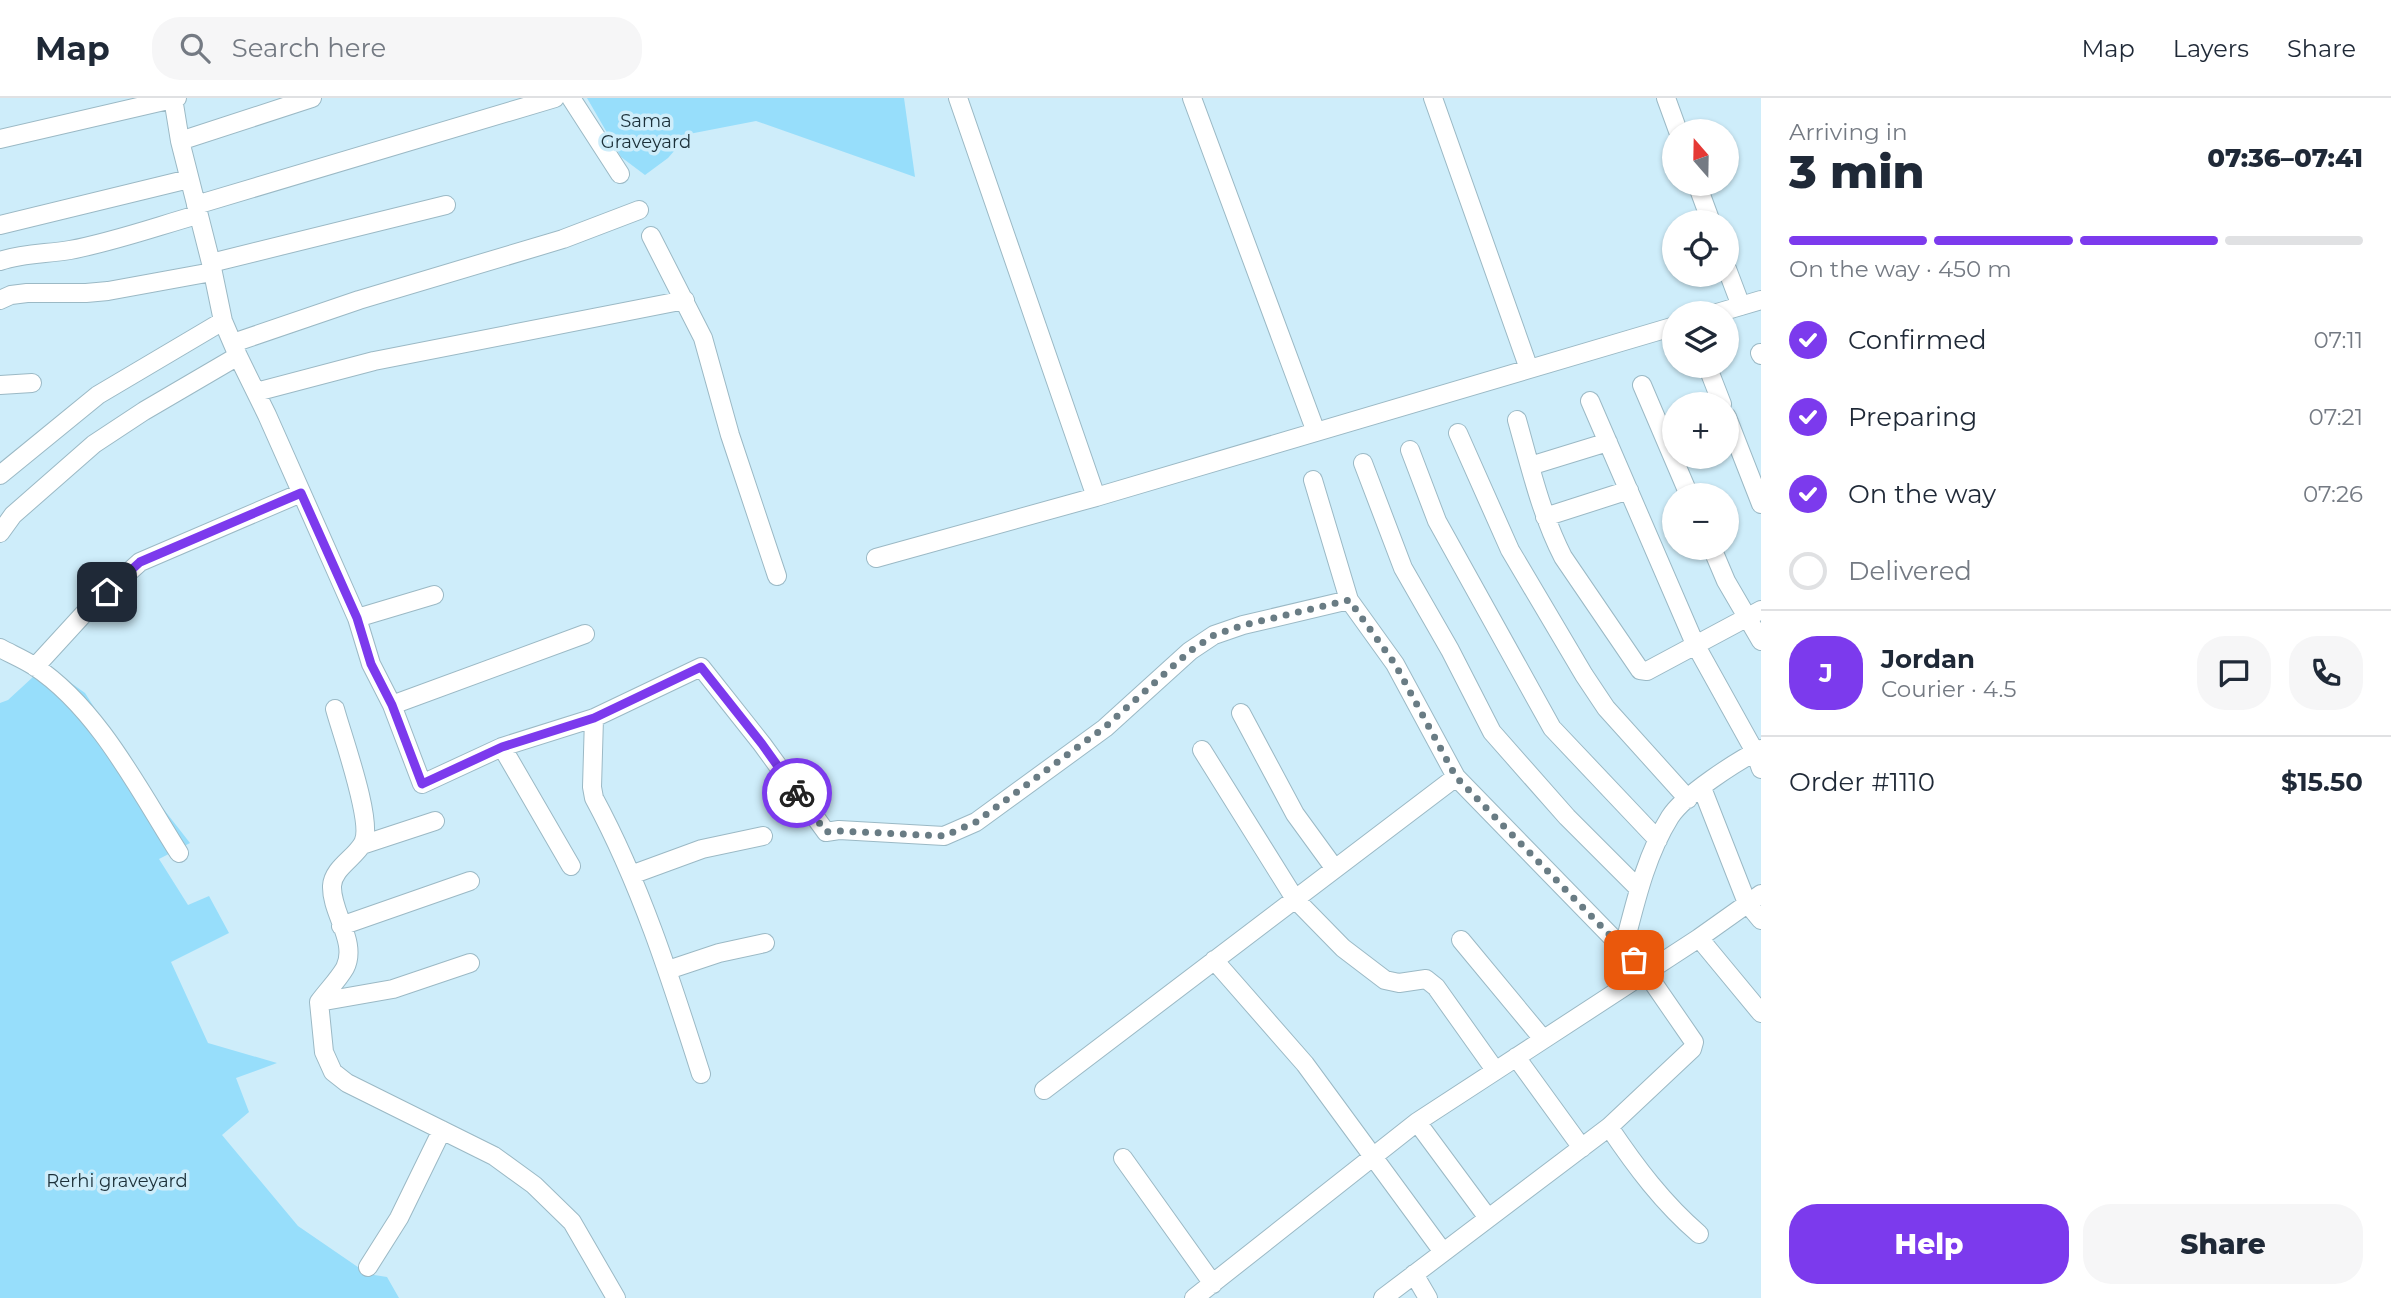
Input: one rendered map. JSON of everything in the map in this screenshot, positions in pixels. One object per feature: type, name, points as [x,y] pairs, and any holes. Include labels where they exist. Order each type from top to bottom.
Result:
[{"type":"street","points":[[0,139],[174,98],[180,141],[223,321],[357,618],[371,664],[392,705],[422,784],[502,747],[594,718],[701,667],[762,744],[826,832],[944,836],[976,822],[1105,727],[1190,651],[1214,635],[1244,625],[1349,600]]},
{"type":"street","points":[[180,141],[312,98]]},
{"type":"street","points":[[0,261],[15,256],[68,251],[108,242],[197,210],[555,98]]},
{"type":"street","points":[[571,98],[620,174]]},
{"type":"street","points":[[958,98],[1096,497]]},
{"type":"street","points":[[1192,98],[1316,432]]},
{"type":"street","points":[[1433,98],[1529,369]]},
{"type":"street","points":[[1666,98],[1674,119]]},
{"type":"street","points":[[0,225],[189,179]]},
{"type":"street","points":[[0,300],[27,293],[108,291],[212,267],[446,205]]},
{"type":"street","points":[[0,533],[13,515],[94,444],[235,350],[359,300],[563,239],[639,210]]},
{"type":"street","points":[[651,236],[703,338],[730,435],[777,576]]},
{"type":"street","points":[[1734,287],[1741,306],[1761,300]]},
{"type":"street","points":[[256,392],[374,361],[685,300]]},
{"type":"street","points":[[0,475],[98,395],[223,321]]},
{"type":"street","points":[[876,558],[1096,497],[1662,330]]},
{"type":"street","points":[[0,385],[32,383]]},
{"type":"street","points":[[1642,386],[1684,483]]},
{"type":"street","points":[[1590,401],[1695,644],[1759,756],[1695,793],[1672,814],[1658,840],[1639,889],[1623,950]]},
{"type":"street","points":[[1517,420],[1545,517],[1563,557],[1640,670],[1647,671],[1754,613]]},
{"type":"street","points":[[1458,433],[1510,550],[1584,675],[1606,708],[1695,793],[1754,898],[1761,920]]},
{"type":"street","points":[[1530,466],[1608,442]]},
{"type":"street","points":[[1739,448],[1761,504]]},
{"type":"street","points":[[1410,450],[1437,521],[1552,728],[1658,840]]},
{"type":"street","points":[[1363,463],[1403,568],[1450,650],[1492,732],[1567,817],[1639,889]]},
{"type":"street","points":[[1313,480],[1349,600],[1395,664],[1456,777],[1646,971],[1694,1042],[1692,1049],[1609,1128],[1383,1298]]},
{"type":"street","points":[[1545,517],[1629,491]]},
{"type":"street","points":[[35,667],[90,607],[140,562],[301,493]]},
{"type":"street","points":[[1717,560],[1726,581],[1754,613],[1761,641]]},
{"type":"street","points":[[357,618],[434,595]]},
{"type":"street","points":[[392,705],[585,634]]},
{"type":"street","points":[[0,648],[35,667],[75,702],[113,747],[179,853]]},
{"type":"street","points":[[335,709],[366,824],[362,845]]},
{"type":"street","points":[[1241,713],[1295,814],[1335,869]]},
{"type":"street","points":[[594,718],[594,798],[631,875],[668,971],[701,1074]]},
{"type":"street","points":[[502,747],[571,866]]},
{"type":"street","points":[[1202,750],[1295,899],[1343,948],[1385,980],[1399,983],[1426,979],[1436,987],[1495,1070]]},
{"type":"street","points":[[1044,1090],[1456,777]]},
{"type":"street","points":[[435,821],[362,845],[338,871],[332,884],[336,913],[349,952],[345,967],[319,1002],[324,1052],[333,1072],[347,1083],[494,1156],[534,1185],[572,1222],[616,1298]]},
{"type":"street","points":[[631,875],[702,849],[763,836]]},
{"type":"street","points":[[341,926],[470,881]]},
{"type":"street","points":[[1194,1298],[1417,1122],[1699,938],[1754,898]]},
{"type":"street","points":[[1699,938],[1761,1013]]},
{"type":"street","points":[[1461,940],[1543,1039]]},
{"type":"street","points":[[668,971],[719,953],[765,943]]},
{"type":"street","points":[[1214,960],[1305,1064],[1443,1252]]},
{"type":"street","points":[[319,1002],[393,989],[470,963]]},
{"type":"street","points":[[1516,1057],[1582,1148]]},
{"type":"street","points":[[1417,1122],[1488,1218]]},
{"type":"street","points":[[1609,1128],[1643,1177],[1680,1218],[1699,1234]]},
{"type":"street","points":[[369,1267],[399,1218],[442,1130]]},
{"type":"street","points":[[1122,1158],[1213,1284]]},
{"type":"street","points":[[1414,1274],[1428,1298]]},
{"type":"green space","name":"Sama Graveyard","points":[[587,98],[904,98],[915,177],[756,121],[689,134],[668,158],[645,175],[621,157]]},
{"type":"green space","name":"Rerhi graveyard","points":[[46,665],[85,693],[140,779],[190,843],[159,859],[188,905],[209,896],[229,933],[171,962],[208,1043],[277,1063],[236,1078],[249,1112],[222,1135],[298,1226],[368,1274],[387,1277],[399,1298],[0,1298],[0,703],[8,700]]},
{"type":"way so far","points":[[797,793],[826,832],[944,836],[976,822],[1105,727],[1190,651],[1214,635],[1244,625],[1349,600],[1395,664],[1456,777],[1634,960]]},
{"type":"route","points":[[107,592],[140,562],[301,493],[357,618],[371,664],[392,705],[422,784],[502,747],[594,718],[701,667],[797,793]]}]
